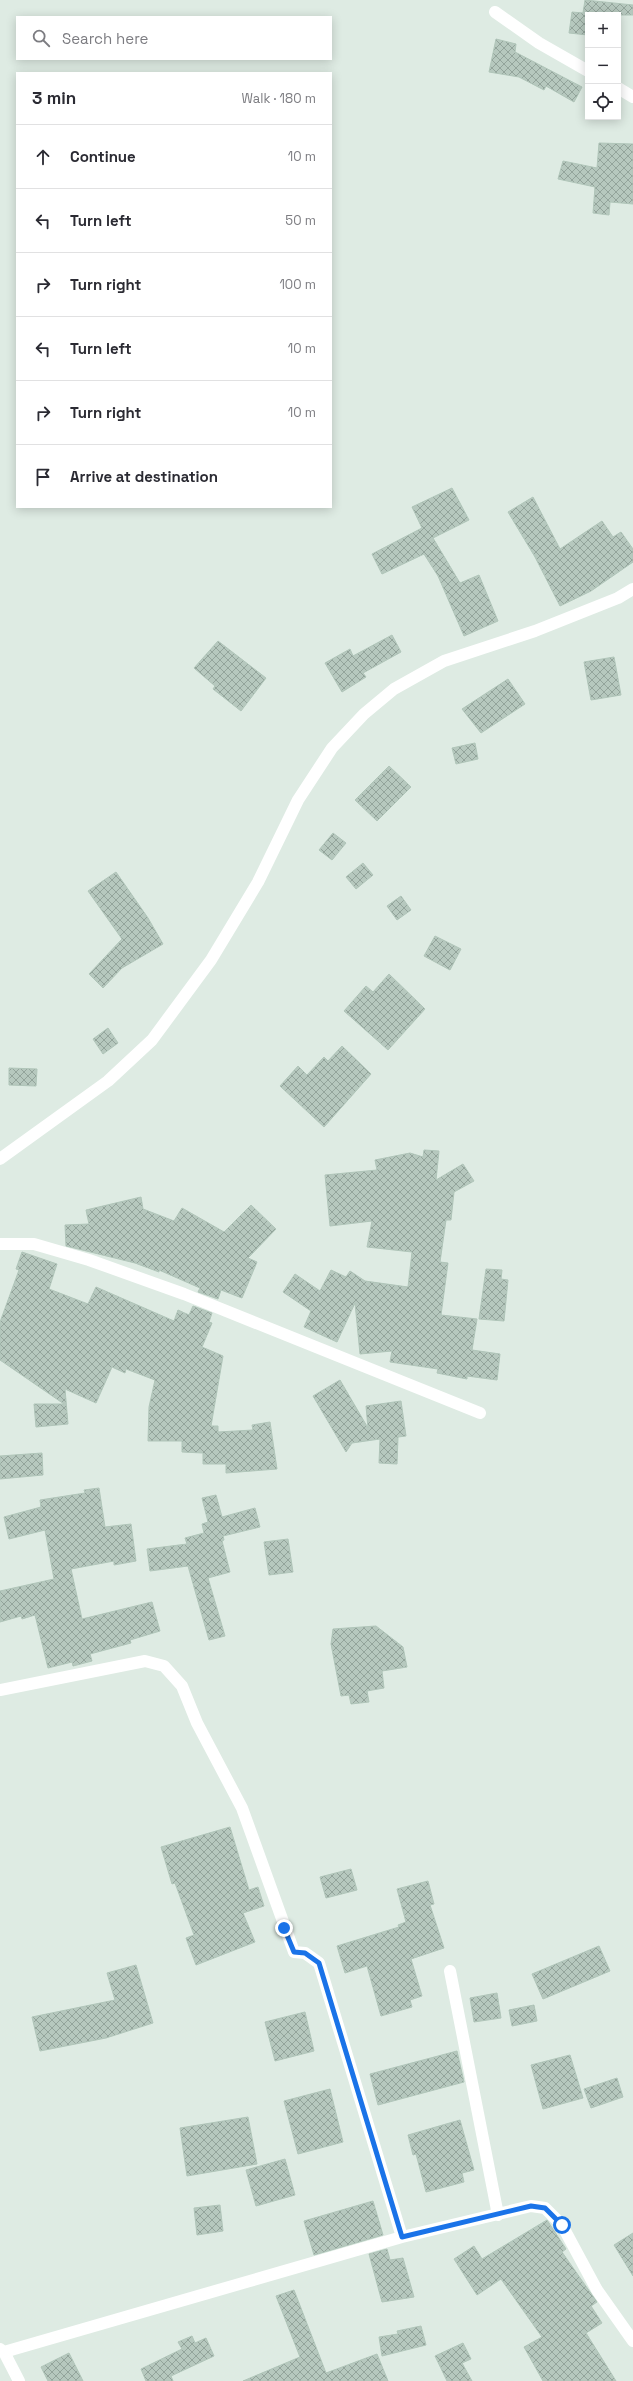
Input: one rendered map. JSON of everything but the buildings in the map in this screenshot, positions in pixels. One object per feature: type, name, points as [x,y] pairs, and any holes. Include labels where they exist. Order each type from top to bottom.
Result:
[{"type":"street","points":[[495,12],[539,43],[585,69]]},
{"type":"street","points":[[621,90],[633,97]]},
{"type":"street","points":[[0,1159],[108,1081],[152,1040],[211,960],[258,882],[298,800],[332,748],[364,714],[394,689],[444,661],[535,631],[618,598],[633,589]]},
{"type":"street","points":[[0,1244],[34,1244],[89,1260],[184,1294],[480,1413]]},
{"type":"street","points":[[0,1690],[145,1661],[164,1666],[182,1686],[197,1723],[242,1808],[294,1952],[305,1953],[319,1963],[402,2237]]},
{"type":"street","points":[[450,1971],[498,2215]]},
{"type":"street","points":[[19,2381],[2,2351],[402,2237],[531,2206],[545,2208],[562,2225],[597,2290],[633,2341]]},
{"type":"route","points":[[284,1928],[294,1952],[305,1953],[319,1963],[340,2031],[358,2098],[402,2237],[488,2218],[531,2206],[545,2208],[562,2225]]}]
